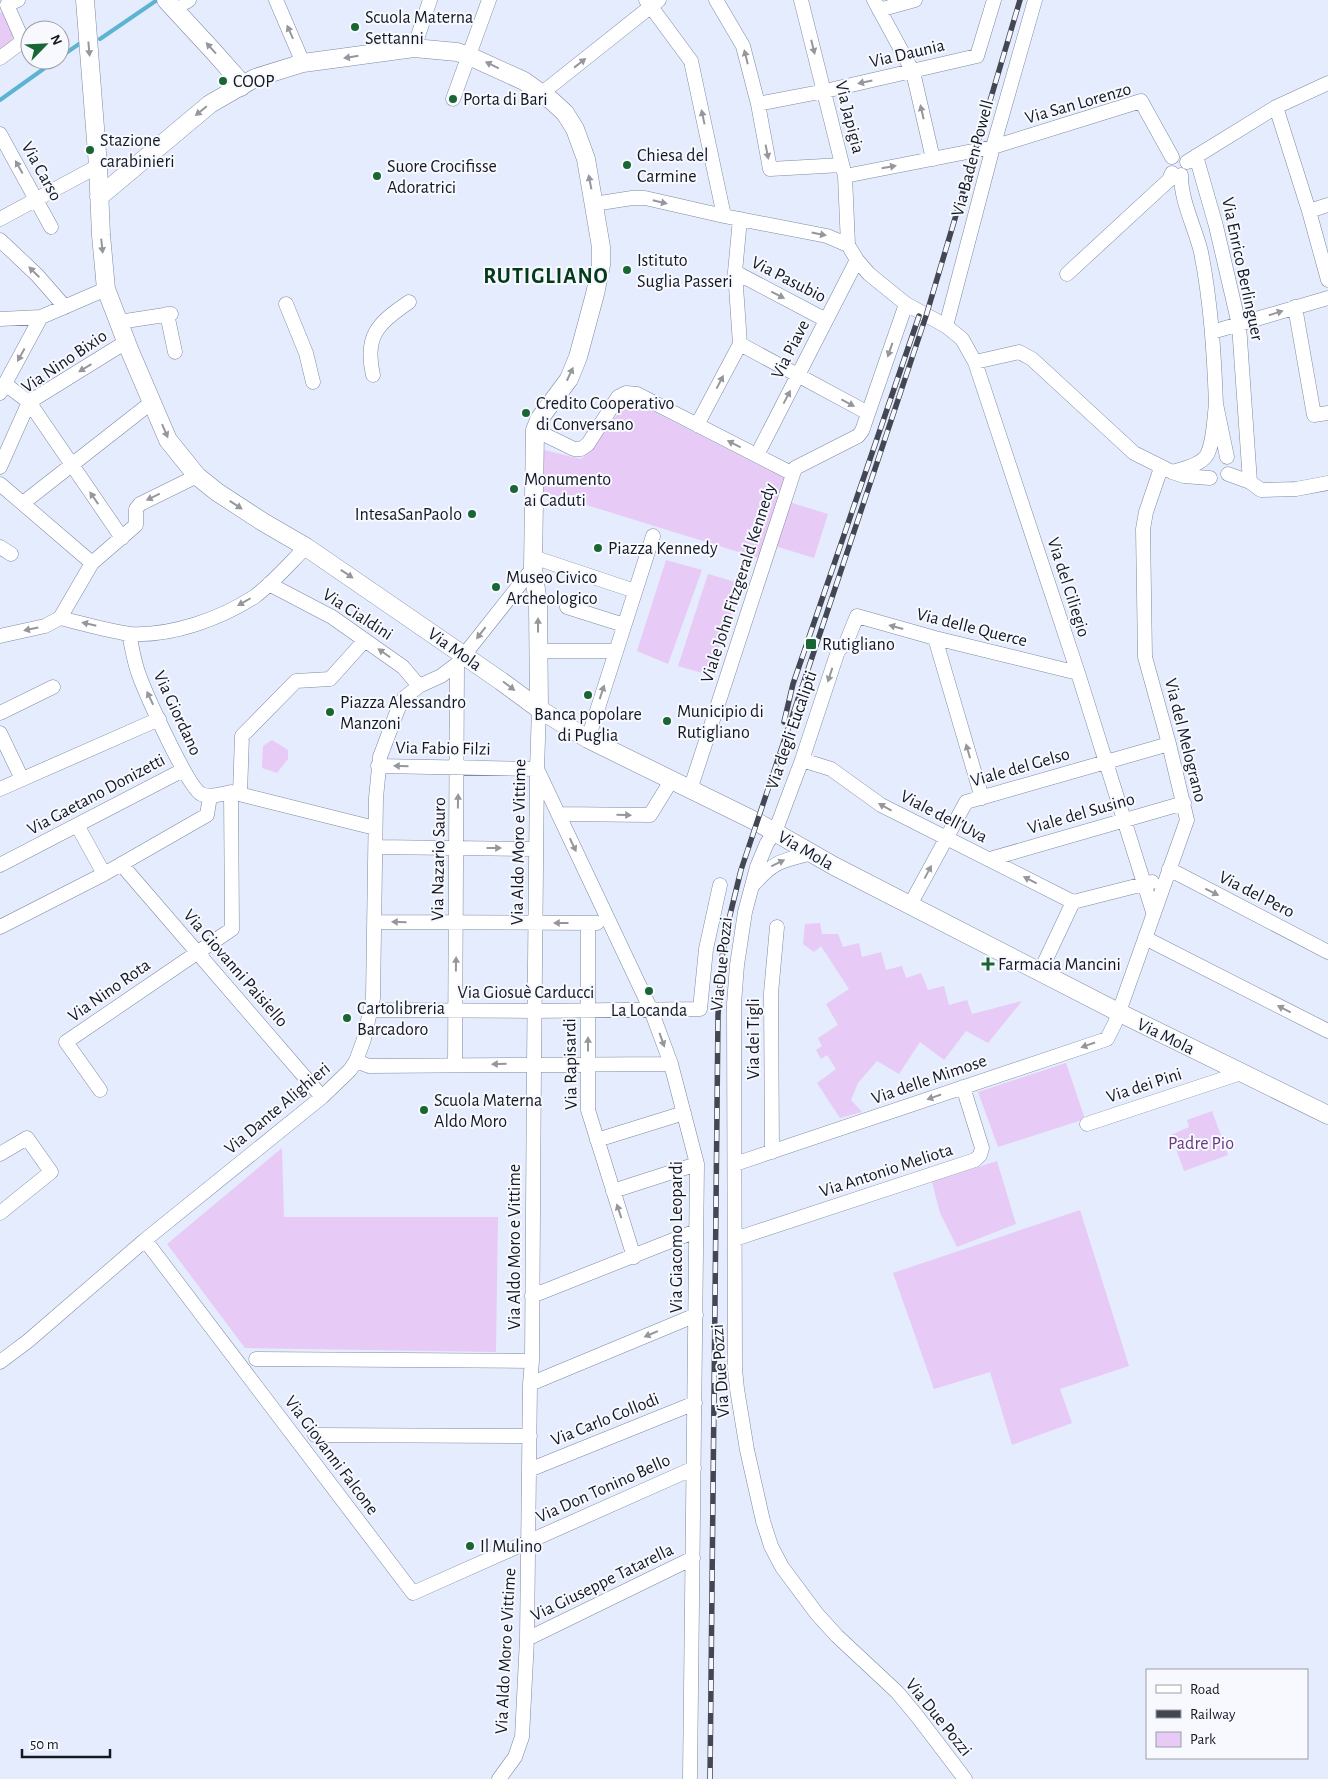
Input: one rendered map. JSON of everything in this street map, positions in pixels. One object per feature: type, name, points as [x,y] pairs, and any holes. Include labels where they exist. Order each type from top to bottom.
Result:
[{"type":"main road","name":"Via Mola","points":[[85,0],[106,289],[126,342],[168,440],[197,476],[217,492],[262,522],[306,547],[460,660],[588,739],[775,832],[910,905],[1118,1012],[1328,1115]]},
{"type":"main road","points":[[166,0],[237,78],[241,87]]},
{"type":"main road","points":[[99,197],[210,104],[264,75],[303,63],[414,48],[457,52],[524,81],[542,93],[565,113],[575,129],[586,159],[601,247],[601,266],[578,357],[569,379],[540,418],[535,430],[533,562],[538,604],[539,709]]},
{"type":"street","points":[[0,58],[23,41],[7,5],[18,0]]},
{"type":"street","points":[[276,0],[303,63]]},
{"type":"street","points":[[414,48],[430,0]]},
{"type":"street","points":[[453,99],[489,0]]},
{"type":"street","points":[[716,0],[743,46],[758,104],[770,168],[844,170],[933,159],[993,147]]},
{"type":"street","name":"Via Japigia","points":[[801,0],[844,170],[848,245]]},
{"type":"street","points":[[916,0],[877,5],[913,72],[933,159]]},
{"type":"street","name":"Via Daunia","points":[[758,104],[913,72],[977,56],[994,0]]},
{"type":"street","name":"Via Baden Powell","points":[[946,326],[993,147],[1035,0]]},
{"type":"street","points":[[542,93],[652,2],[691,61],[724,216]]},
{"type":"street","points":[[1067,274],[1169,180],[1187,168],[1192,159],[1276,107],[1328,83]]},
{"type":"street","name":"Via San Lorenzo","points":[[993,147],[1142,101],[1172,158],[1168,165],[1176,174]]},
{"type":"street","points":[[1276,107],[1328,280]]},
{"type":"street","name":"Via Carso","points":[[0,134],[51,227]]},
{"type":"street","points":[[1172,158],[1180,156],[1192,159]]},
{"type":"street","name":"Via Enrico Berlinguer","points":[[1192,159],[1216,226],[1239,325],[1250,482]]},
{"type":"street","points":[[0,219],[98,166]]},
{"type":"street","points":[[975,362],[1019,352],[1032,359],[1134,453],[1166,470],[1184,476],[1221,480],[1228,474],[1230,465],[1216,404],[1207,284],[1200,249],[1176,174]]},
{"type":"street","points":[[594,204],[632,198],[645,198],[827,236],[848,245]]},
{"type":"street","points":[[1308,211],[1328,205]]},
{"type":"street","points":[[697,425],[740,344],[735,272],[740,219]]},
{"type":"street","points":[[0,240],[37,275],[65,307]]},
{"type":"street","name":"Via del Ciliegio","points":[[848,245],[857,260],[869,274],[906,304],[946,326],[962,339],[975,362],[1078,674],[1153,912]]},
{"type":"street","name":"Via Piave","points":[[757,455],[857,260]]},
{"type":"street","name":"Via Pasubio","points":[[735,272],[826,320]]},
{"type":"street","points":[[0,319],[41,317],[106,289]]},
{"type":"street","points":[[1212,332],[1328,298]]},
{"type":"street","points":[[373,375],[369,359],[377,328],[409,302]]},
{"type":"street","points":[[286,304],[306,352],[313,382]]},
{"type":"street","points":[[535,430],[574,449],[581,449],[588,444],[618,397],[626,393],[637,394],[793,474],[795,468],[858,436],[862,431],[906,304]]},
{"type":"street","points":[[1295,307],[1314,415],[1328,413]]},
{"type":"street","points":[[119,322],[169,314],[175,352]]},
{"type":"street","points":[[41,317],[2,388],[29,402],[122,538]]},
{"type":"street","name":"Via Nino Bixio","points":[[0,467],[29,402],[126,342]]},
{"type":"street","points":[[740,344],[868,413]]},
{"type":"street","points":[[22,503],[152,402]]},
{"type":"street","points":[[1210,478],[1204,474],[1202,464],[1211,440],[1216,404]]},
{"type":"street","points":[[1166,470],[1196,463],[1215,452],[1219,452],[1227,457]]},
{"type":"street","name":"Via del Melograno","points":[[1118,1012],[1187,820],[1169,744],[1145,657],[1143,529],[1146,512],[1166,470]]},
{"type":"street","name":"Viale John Fitzgerald Kennedy","points":[[690,790],[793,474]]},
{"type":"street","points":[[1228,474],[1250,482],[1261,490],[1296,489],[1328,483]]},
{"type":"street","points":[[0,636],[45,626],[60,618],[92,564],[136,525],[136,509],[140,504],[197,476]]},
{"type":"street","points":[[0,484],[92,564]]},
{"type":"street","points":[[588,739],[653,536]]},
{"type":"street","points":[[60,618],[129,634],[155,634],[176,630],[233,608],[254,596],[269,584],[306,547]]},
{"type":"street","points":[[533,562],[635,591]]},
{"type":"street","name":"Via Dante Alighieri","points":[[0,1362],[28,1341],[145,1240],[322,1097],[344,1078],[356,1061],[371,1010],[374,984],[375,828],[378,766],[383,748],[404,698],[419,686],[441,676],[460,660],[533,562]]},
{"type":"street","name":"Via Cialdini","points":[[269,584],[332,617],[403,666],[419,686]]},
{"type":"street","points":[[567,607],[624,625]]},
{"type":"street","name":"Via delle Querce","points":[[857,616],[1078,674]]},
{"type":"street","name":"Via degli Eucalipti","points":[[775,832],[802,760],[838,651],[846,643],[857,616]]},
{"type":"street","name":"Via Giordano","points":[[129,634],[138,674],[183,770],[197,791],[210,796]]},
{"type":"street","points":[[935,638],[982,798]]},
{"type":"street","points":[[196,952],[232,929],[236,793],[242,736],[296,681],[330,679],[365,640]]},
{"type":"street","points":[[538,651],[616,651]]},
{"type":"street","name":"Via Nazario Sauro","points":[[455,1065],[460,660]]},
{"type":"street","points":[[0,712],[53,687]]},
{"type":"street","name":"Via Aldo Moro e Vittime","points":[[499,1779],[515,1757],[522,1737],[527,1639],[539,709]]},
{"type":"street","points":[[0,789],[159,719]]},
{"type":"street","points":[[0,733],[22,779]]},
{"type":"street","name":"Viale del Gelso","points":[[910,905],[966,802],[1169,744]]},
{"type":"street","name":"Viale dell'Uva","points":[[802,760],[831,769],[880,805],[1073,902]]},
{"type":"street","name":"Via Fabio Filzi","points":[[378,766],[537,769]]},
{"type":"street","name":"Via Giacomo Leopardi","points":[[537,769],[651,1010],[671,1064],[697,1164],[690,1776]]},
{"type":"street","name":"Via Gaetano Donizetti","points":[[0,865],[183,770]]},
{"type":"street","points":[[558,814],[650,815],[671,781]]},
{"type":"street","points":[[0,927],[104,874],[207,815],[210,796],[236,793],[375,828]]},
{"type":"street","name":"Viale del Susino","points":[[990,859],[1184,803]]},
{"type":"street","points":[[77,825],[104,874]]},
{"type":"street","name":"Via Due Pozzi","points":[[775,832],[767,844],[751,887],[745,912],[734,997],[735,1369],[755,1489],[771,1546],[793,1583],[816,1614],[896,1692],[917,1716],[965,1779]]},
{"type":"street","points":[[376,847],[536,849]]},
{"type":"street","points":[[751,887],[771,866],[782,860],[812,853]]},
{"type":"street","name":"Via Giovanni Paisiello","points":[[121,864],[322,1097]]},
{"type":"street","points":[[1040,972],[1073,902],[1145,884],[1167,874]]},
{"type":"street","name":"Via del Pero","points":[[1167,874],[1328,952]]},
{"type":"street","name":"Via Giosuè Carducci","points":[[371,1010],[588,1011],[700,1009],[706,948],[720,885]]},
{"type":"street","points":[[375,922],[610,923]]},
{"type":"street","name":"Via Rapisardi","points":[[588,923],[588,1110],[634,1257]]},
{"type":"street","name":"Via dei Tigli","points":[[772,1152],[771,993],[776,926]]},
{"type":"street","points":[[1145,938],[1328,1031]]},
{"type":"street","name":"Via Nino Rota","points":[[100,1090],[66,1042],[196,952]]},
{"type":"street","name":"Via delle Mimose","points":[[735,1164],[1107,1039],[1118,1012]]},
{"type":"street","points":[[356,1061],[369,1066],[671,1064]]},
{"type":"street","name":"Via dei Pini","points":[[1087,1124],[1241,1073]]},
{"type":"street","name":"Via Antonio Meliota","points":[[736,1239],[974,1160],[980,1155],[982,1148],[963,1088]]},
{"type":"street","points":[[597,1140],[684,1113]]},
{"type":"street","points":[[0,1154],[27,1138],[51,1172],[0,1213]]},
{"type":"street","points":[[613,1191],[697,1164]]},
{"type":"street","points":[[532,1296],[696,1231]]},
{"type":"street","name":"Via Giovanni Falcone","points":[[145,1240],[413,1593],[528,1542]]},
{"type":"street","points":[[530,1384],[696,1315]]},
{"type":"street","points":[[256,1359],[532,1361]]},
{"type":"street","name":"Via Carlo Collodi","points":[[529,1470],[694,1403]]},
{"type":"street","points":[[315,1435],[530,1436]]},
{"type":"street","name":"Via Don Tonino Bello","points":[[528,1542],[694,1468]]},
{"type":"street","name":"Via Giuseppe Tatarella","points":[[527,1639],[693,1558]]},
{"type":"green space","points":[[3,12],[13,36],[12,41],[0,52],[0,13]]},
{"type":"green space","points":[[629,399],[786,479],[761,559],[538,490],[540,449],[581,459]]},
{"type":"green space","points":[[789,502],[828,514],[814,558],[775,546]]},
{"type":"green space","points":[[666,560],[702,570],[668,664],[637,651]]},
{"type":"green space","points":[[708,574],[742,584],[709,675],[678,666]]},
{"type":"green space","points":[[272,740],[288,750],[288,759],[277,773],[262,768],[263,746]]},
{"type":"green space","points":[[820,923],[822,934],[838,934],[843,947],[859,943],[862,957],[881,952],[886,970],[902,966],[906,978],[921,973],[928,990],[944,986],[949,1005],[967,1000],[972,1014],[1022,1001],[988,1043],[966,1031],[944,1060],[920,1042],[899,1074],[877,1061],[858,1083],[851,1100],[862,1112],[840,1118],[817,1083],[836,1069],[827,1055],[821,1059],[816,1050],[822,1046],[818,1038],[838,1025],[826,1004],[849,989],[821,946],[814,952],[803,944],[805,924]]},
{"type":"green space","points":[[1066,1063],[1085,1119],[998,1147],[978,1092]]},
{"type":"green space","name":"Padre Pio","points":[[1212,1111],[1228,1155],[1184,1171],[1171,1135],[1189,1127],[1187,1120]]},
{"type":"green space","points":[[282,1148],[284,1217],[498,1217],[496,1352],[245,1348],[167,1244]]},
{"type":"green space","points":[[997,1161],[1016,1224],[957,1247],[940,1213],[932,1182]]},
{"type":"green space","points":[[1080,1210],[1129,1366],[1060,1389],[1072,1423],[1012,1445],[990,1372],[934,1389],[893,1273]]},
{"type":"waterway","points":[[100,39],[157,0]]},
{"type":"waterway","points":[[70,50],[82,42]]},
{"type":"waterway","points":[[0,100],[42,70]]},
{"type":"railway","points":[[710,1779],[718,1015],[722,957],[741,870],[926,316],[1020,0]]},
{"type":"railway","points":[[784,722],[793,684],[919,316]]},
{"type":"place","name":"Scuola Materna Settanni","points":[[355,27]]},
{"type":"place","name":"COOP","points":[[223,81]]},
{"type":"place","name":"Porta di Bari","points":[[453,99]]},
{"type":"place","name":"Stazione carabinieri","points":[[90,150]]},
{"type":"place","name":"Chiesa del Carmine","points":[[627,165]]},
{"type":"place","name":"Suore Crocifisse Adoratrici","points":[[377,176]]},
{"type":"place","name":"Istituto Suglia Passeri","points":[[627,270]]},
{"type":"place","name":"Credito Cooperativo di Conversano","points":[[526,413]]},
{"type":"place","name":"Monumento ai Caduti","points":[[514,489]]},
{"type":"place","name":"IntesaSanPaolo","points":[[472,514]]},
{"type":"place","name":"Piazza Kennedy","points":[[598,548]]},
{"type":"place","name":"Museo Civico Archeologico","points":[[496,587]]},
{"type":"place","name":"Rutigliano","points":[[811,644]]},
{"type":"place","name":"Banca popolare di Puglia","points":[[588,695]]},
{"type":"place","name":"Piazza Alessandro Manzoni","points":[[330,712]]},
{"type":"place","name":"Municipio di Rutigliano","points":[[667,721]]},
{"type":"place","name":"Farmacia Mancini","points":[[988,964]]},
{"type":"place","name":"La Locanda","points":[[649,991]]},
{"type":"place","name":"Cartolibreria Barcadoro","points":[[347,1018]]},
{"type":"place","name":"Scuola Materna Aldo Moro","points":[[424,1110]]},
{"type":"place","name":"Il Mulino","points":[[470,1546]]},
{"type":"district","name":"RUTIGLIANO","points":[[546,275]]}]
